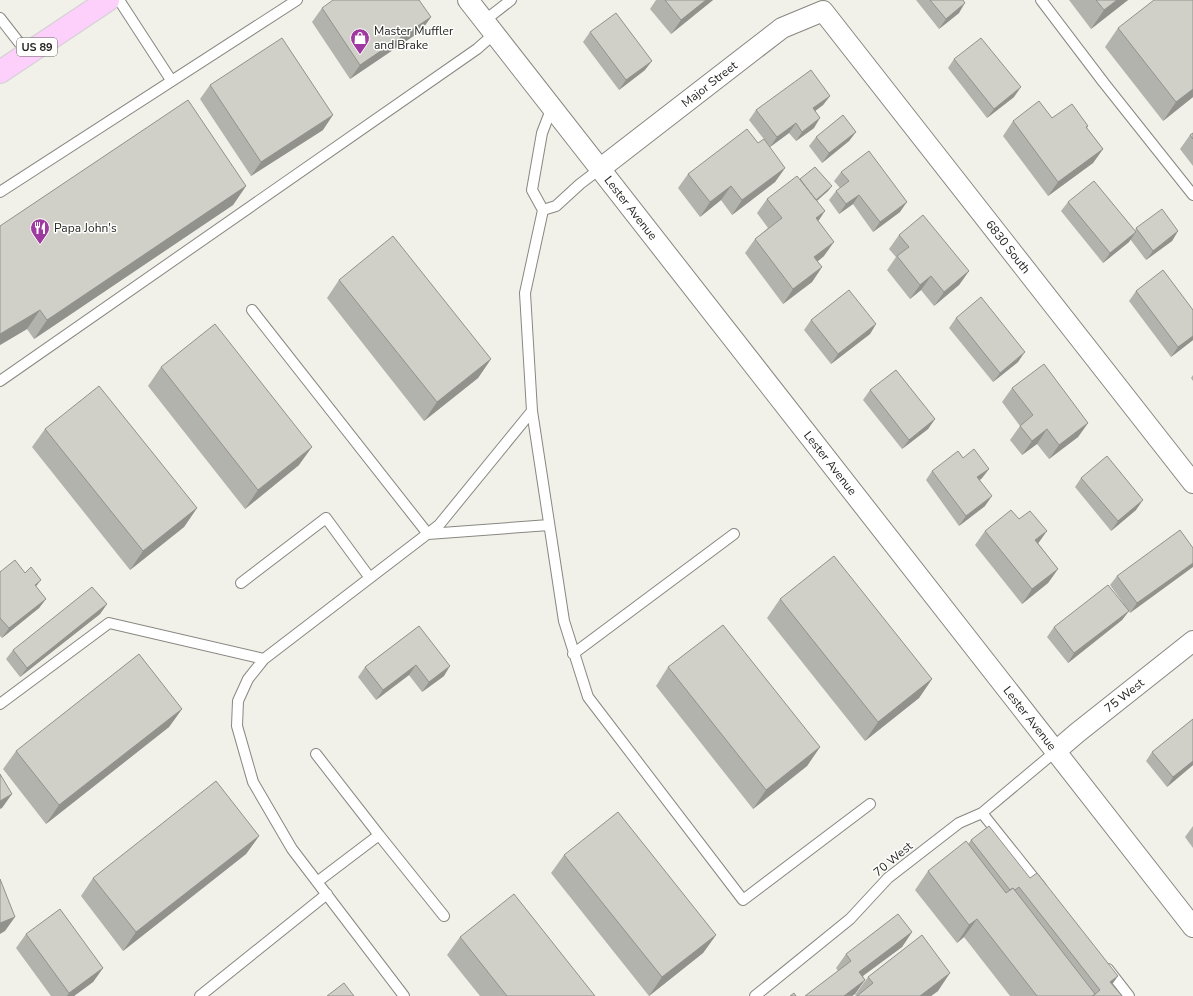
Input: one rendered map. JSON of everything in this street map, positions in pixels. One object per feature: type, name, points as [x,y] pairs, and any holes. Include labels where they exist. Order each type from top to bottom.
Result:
[{"type":"main road","name":"US 89","points":[[0,72],[108,0]]},
{"type":"street","name":"Lester Avenue","points":[[468,0],[601,168],[1193,927]]},
{"type":"street","name":"Major Street","points":[[601,168],[782,28],[823,11]]},
{"type":"street","name":"6830 South","points":[[823,11],[1193,484]]},
{"type":"street","name":"75 West","points":[[1056,751],[1193,641]]},
{"type":"lane","points":[[119,0],[171,80]]},
{"type":"lane","points":[[0,192],[171,80],[297,0]]},
{"type":"lane","points":[[0,381],[477,49],[489,27],[511,0]]},
{"type":"lane","points":[[1041,0],[1104,83],[1193,195]]},
{"type":"lane","points":[[0,18],[28,54]]},
{"type":"lane","points":[[552,107],[542,133],[532,190],[543,210],[525,293],[532,411],[564,621],[573,654],[588,697],[742,900],[870,804]]},
{"type":"lane","points":[[543,210],[556,206],[580,184],[601,168]]},
{"type":"lane","points":[[252,310],[428,534]]},
{"type":"lane","points":[[404,996],[292,849],[253,782],[237,726],[238,701],[248,679],[264,659],[439,526],[532,411]]},
{"type":"lane","points":[[241,583],[326,518],[370,578]]},
{"type":"lane","points":[[428,534],[549,525]]},
{"type":"lane","points":[[573,654],[734,534]]},
{"type":"lane","points":[[0,704],[109,623],[264,659]]},
{"type":"lane","name":"70 West","points":[[755,996],[850,919],[888,878],[959,823],[982,813],[1056,751]]},
{"type":"lane","points":[[316,754],[444,916]]},
{"type":"lane","points":[[982,813],[1046,892]]},
{"type":"lane","points":[[317,882],[379,835]]},
{"type":"lane","points":[[200,996],[327,894]]},
{"type":"lane","points":[[1100,959],[1129,996]]},
{"type":"building","name":"Master Muffler and Brake","points":[[333,0],[419,0],[431,17],[360,65],[322,8]]},
{"type":"building","points":[[665,0],[706,0],[681,20]]},
{"type":"building","points":[[930,0],[963,0],[965,3],[946,19]]},
{"type":"building","points":[[1096,0],[1117,0],[1104,10]]},
{"type":"building","points":[[1154,0],[1193,0],[1193,89],[1176,102],[1118,28]]},
{"type":"building","points":[[616,13],[652,61],[626,80],[590,32]]},
{"type":"building","points":[[282,38],[333,115],[261,162],[210,85]]},
{"type":"building","points":[[981,38],[1021,87],[994,109],[954,59]]},
{"type":"building","points":[[811,70],[830,96],[813,108],[820,118],[802,132],[796,123],[777,137],[756,110]]},
{"type":"building","points":[[188,100],[246,186],[47,320],[40,310],[0,334],[0,226]]},
{"type":"building","points":[[1039,101],[1052,118],[1072,104],[1088,126],[1086,127],[1103,149],[1058,182],[1013,121]]},
{"type":"building","points":[[843,115],[856,132],[829,153],[816,137]]},
{"type":"building","points":[[747,129],[758,143],[764,139],[785,168],[742,200],[731,186],[710,202],[688,174]]},
{"type":"building","points":[[869,151],[907,202],[880,222],[859,195],[846,204],[836,191],[849,181],[841,172]]},
{"type":"building","points":[[815,167],[832,186],[816,200],[800,179]]},
{"type":"building","points":[[797,176],[825,211],[816,218],[834,242],[814,257],[822,267],[793,289],[755,239],[782,218],[767,199]]},
{"type":"building","points":[[1094,181],[1136,232],[1110,253],[1068,202]]},
{"type":"building","points":[[1162,209],[1178,231],[1153,251],[1136,228]]},
{"type":"building","points":[[923,215],[969,271],[944,292],[931,276],[920,285],[897,256],[909,247],[899,235]]},
{"type":"building","points":[[393,236],[491,359],[437,402],[339,280]]},
{"type":"building","points":[[1163,270],[1193,310],[1193,336],[1178,347],[1136,291]]},
{"type":"building","points":[[849,290],[876,324],[838,354],[811,320]]},
{"type":"building","points":[[981,297],[1025,352],[1000,373],[956,318]]},
{"type":"building","points":[[215,324],[312,447],[258,490],[161,367]]},
{"type":"building","points":[[1044,364],[1088,423],[1059,445],[1047,429],[1032,441],[1020,426],[1033,415],[1012,388]]},
{"type":"building","points":[[896,370],[935,419],[909,440],[870,390]]},
{"type":"building","points":[[99,386],[197,508],[143,551],[45,429]]},
{"type":"building","points":[[974,449],[989,469],[977,477],[992,496],[966,516],[932,471],[958,451],[963,458]]},
{"type":"building","points":[[1107,456],[1143,500],[1118,521],[1081,478]]},
{"type":"building","points":[[1011,510],[1019,519],[1030,511],[1047,531],[1035,540],[1058,569],[1032,589],[985,531]]},
{"type":"building","points":[[1180,530],[1193,548],[1193,563],[1137,603],[1117,576]]},
{"type":"building","points":[[834,556],[932,679],[878,722],[780,599]]},
{"type":"building","points":[[15,560],[25,573],[31,567],[41,580],[35,585],[46,599],[9,628],[0,618],[0,572]]},
{"type":"building","points":[[1108,585],[1129,611],[1074,653],[1054,627]]},
{"type":"building","points":[[92,587],[107,604],[27,668],[13,650]]},
{"type":"building","points":[[723,625],[820,747],[766,790],[668,667]]},
{"type":"building","points":[[419,626],[450,666],[429,682],[416,665],[383,690],[365,667]]},
{"type":"building","points":[[139,654],[182,709],[59,805],[16,751]]},
{"type":"building","points":[[1193,719],[1193,761],[1173,777],[1152,752]]},
{"type":"building","points":[[0,774],[12,794],[0,801]]},
{"type":"building","points":[[216,781],[259,836],[136,932],[93,878]]},
{"type":"building","points":[[618,812],[716,935],[662,977],[564,855]]},
{"type":"building","points":[[989,826],[1030,878],[1037,873],[1118,976],[1110,982],[1122,996],[1093,996],[1100,990],[1019,887],[1015,890],[1013,888],[1010,890],[971,840]]},
{"type":"building","points":[[966,841],[1006,893],[1013,888],[1095,994],[1092,996],[1037,996],[977,919],[969,925],[928,871]]},
{"type":"building","points":[[0,879],[15,917],[0,923]]},
{"type":"building","points":[[514,894],[595,996],[507,996],[460,937]]},
{"type":"building","points":[[60,909],[103,968],[69,993],[26,934]]},
{"type":"building","points":[[898,914],[912,932],[859,972],[865,980],[844,996],[805,996],[851,961],[846,954]]},
{"type":"building","points":[[922,935],[950,973],[920,996],[857,996],[873,983],[868,977]]},
{"type":"building","points":[[344,983],[354,996],[327,996]]},
{"type":"place","name":"Master Muffler and Brake","points":[[360,55]]},
{"type":"place","name":"Papa John's","points":[[40,245]]}]
